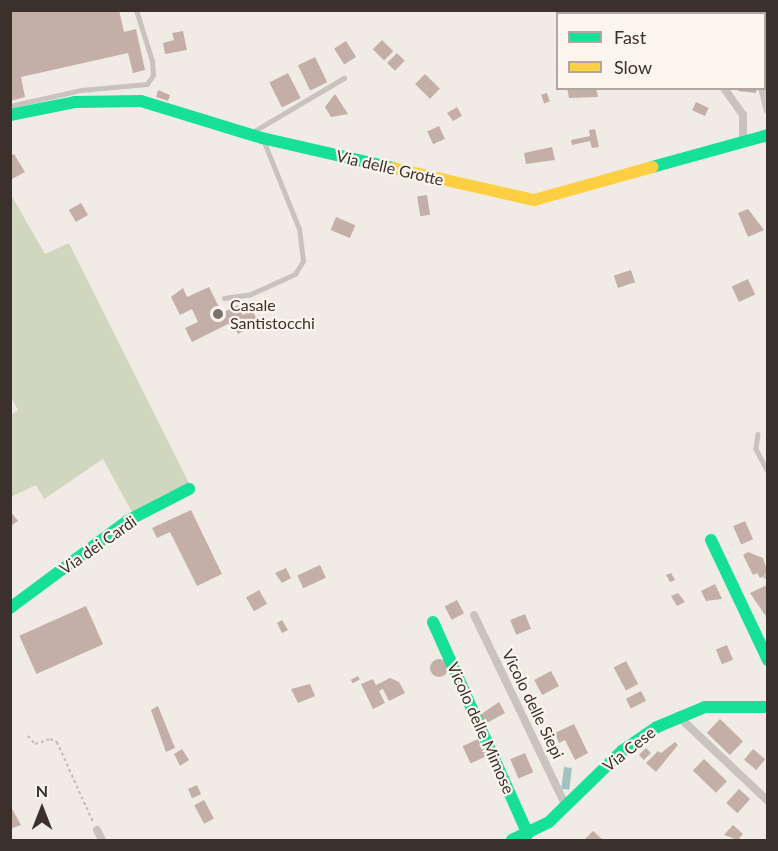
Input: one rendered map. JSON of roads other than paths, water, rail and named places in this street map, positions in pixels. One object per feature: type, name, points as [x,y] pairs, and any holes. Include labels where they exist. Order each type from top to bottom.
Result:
[{"type":"street","points":[[725,90],[743,115],[743,143]]},
{"type":"street","points":[[763,90],[768,110]]},
{"type":"street","name":"Via delle Grotte","points":[[10,115],[64,104],[130,100],[262,138],[531,200],[768,135]]},
{"type":"street","name":"Via dei Cardi","points":[[10,608],[127,521],[189,489]]},
{"type":"street","points":[[711,540],[768,660]]},
{"type":"street","name":"Vicolo delle Siepi","points":[[474,615],[566,806]]},
{"type":"street","name":"Vicolo delle Mimose","points":[[433,622],[528,834]]},
{"type":"street","name":"Via Cese","points":[[512,840],[528,834],[566,806],[629,745],[678,716],[707,706],[768,707]]},
{"type":"street","points":[[678,716],[768,801]]},
{"type":"street","points":[[97,830],[102,840]]},
{"type":"lane","points":[[10,106],[81,90],[147,84],[153,75],[152,61],[136,10]]},
{"type":"lane","points":[[249,134],[344,78]]},
{"type":"lane","points":[[224,298],[251,294],[295,274],[303,261],[299,229],[262,138]]},
{"type":"lane","points":[[758,434],[756,449],[768,472]]},
{"type":"water","points":[[564,767],[572,768],[569,790],[561,789]]},
{"type":"place","name":"Casale Santistocchi","points":[[218,314]]}]
